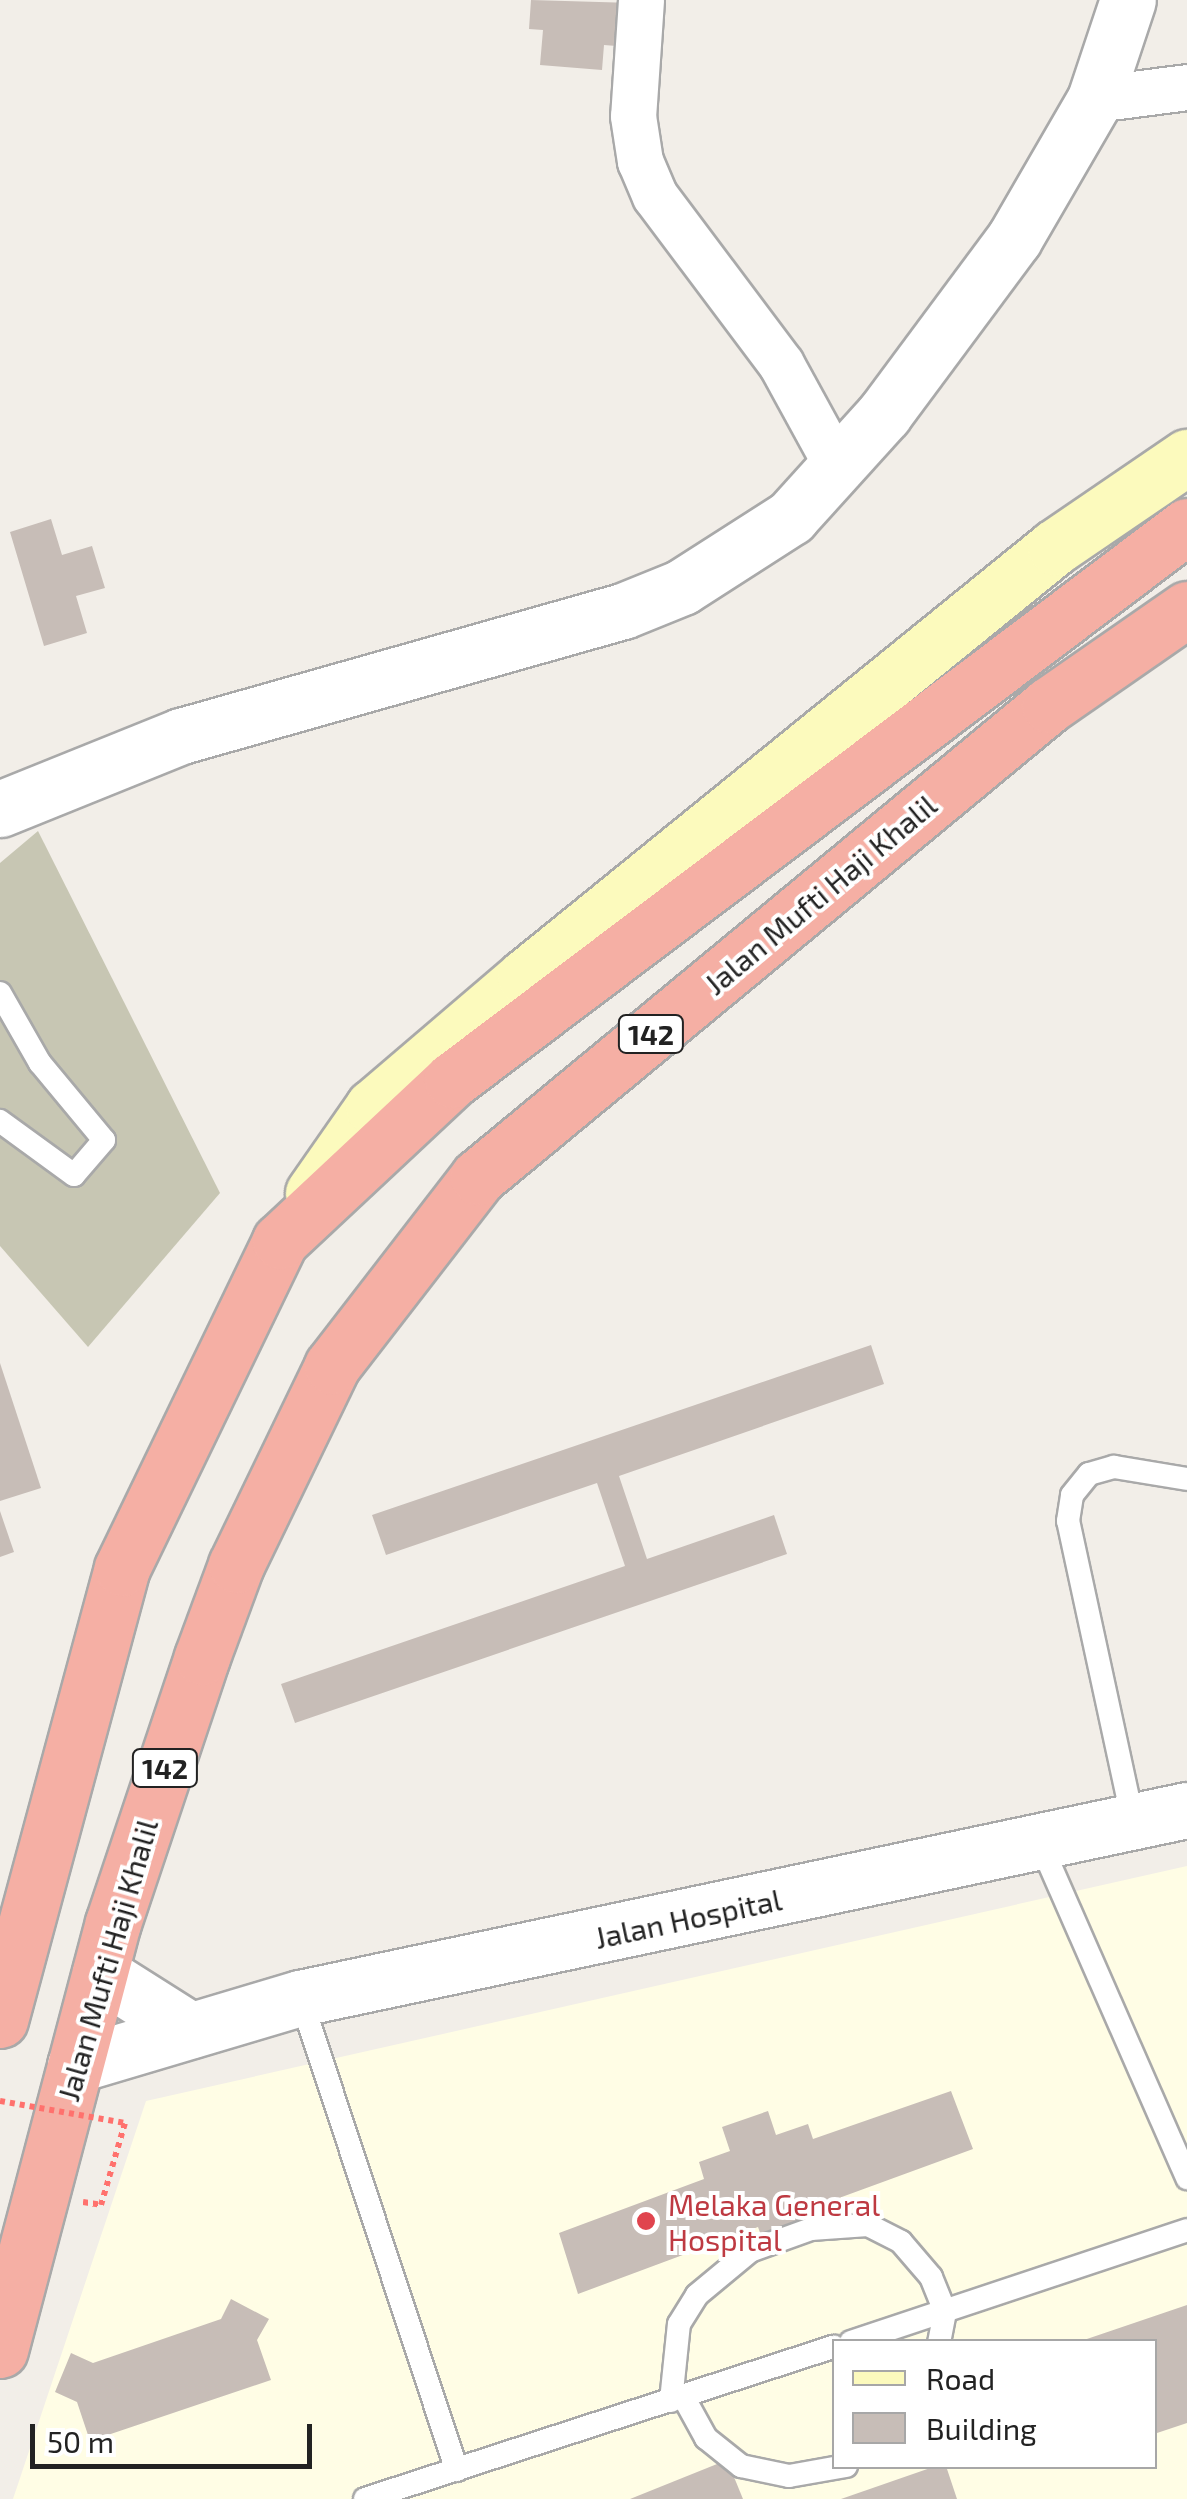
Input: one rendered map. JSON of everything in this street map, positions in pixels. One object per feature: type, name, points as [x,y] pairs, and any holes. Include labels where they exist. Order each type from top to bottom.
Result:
[{"type":"highway","name":"142","points":[[0,2020],[122,1568],[280,1241],[452,1080],[1176,532]]},
{"type":"highway","name":"Jalan Mufti Haji Khalil","points":[[0,2350],[100,1973],[236,1564],[332,1366],[398,1271],[478,1177],[1049,705],[1187,609]]},
{"type":"main road","name":"142","points":[[280,1241],[387,1095],[1054,548],[1187,457]]},
{"type":"street","points":[[641,0],[633,116],[640,161],[655,196],[781,364],[839,470]]},
{"type":"street","points":[[0,809],[181,736],[623,611],[741,552],[839,470],[1014,239],[1095,99],[1128,0]]},
{"type":"street","points":[[1095,99],[1187,87]]},
{"type":"street","name":"Jalan Hospital","points":[[74,2065],[300,1998],[1041,1845],[1187,1810]]},
{"type":"street","points":[[100,1973],[190,2030]]},
{"type":"lane","points":[[0,992],[40,1062],[104,1140],[74,1174],[0,1122]]},
{"type":"lane","points":[[1133,1822],[1068,1521],[1072,1496],[1089,1474],[1114,1467],[1187,1479]]},
{"type":"lane","points":[[1041,1845],[1187,2178]]},
{"type":"lane","points":[[300,1998],[458,2470]]},
{"type":"lane","points":[[832,2468],[789,2476],[741,2466],[706,2438],[677,2399],[680,2324],[697,2295],[750,2251],[811,2229],[868,2225],[901,2242],[931,2277],[944,2312],[940,2339]]},
{"type":"lane","points":[[859,2339],[1187,2230]]},
{"type":"lane","points":[[366,2499],[832,2348]]},
{"type":"path","points":[[0,2101],[124,2123]]},
{"type":"shaded area","points":[[38,831],[220,1193],[88,1347],[0,1246],[0,863]]},
{"type":"shaded area","name":"Melaka General Hospital","points":[[1187,1866],[1187,2499],[13,2499],[146,2101]]},
{"type":"building","points":[[531,0],[633,3],[629,47],[604,45],[602,70],[540,65],[543,30],[529,29]]},
{"type":"building","points":[[51,519],[62,555],[92,546],[105,588],[76,596],[87,633],[44,646],[10,532]]},
{"type":"building","points":[[871,1345],[884,1384],[619,1476],[647,1559],[774,1515],[787,1554],[295,1723],[281,1684],[625,1566],[597,1483],[386,1555],[372,1515]]},
{"type":"building","points":[[0,1363],[41,1488],[0,1501]]},
{"type":"building","points":[[0,1511],[14,1552],[0,1557]]},
{"type":"building","points":[[951,2091],[973,2149],[798,2213],[809,2243],[769,2258],[758,2227],[578,2294],[559,2233],[704,2179],[699,2162],[730,2151],[722,2127],[768,2111],[776,2135],[808,2124],[813,2139]]},
{"type":"building","points":[[231,2299],[269,2319],[257,2340],[271,2380],[90,2441],[77,2402],[55,2392],[71,2353],[93,2363],[221,2319]]},
{"type":"building","points":[[1187,2305],[1187,2423],[1157,2433],[1157,2339],[1087,2339]]},
{"type":"building","points":[[727,2460],[743,2499],[630,2499]]},
{"type":"building","points":[[927,2469],[947,2469],[957,2499],[841,2499]]},
{"type":"place","name":"Melaka General Hospital","points":[[646,2221]]}]
